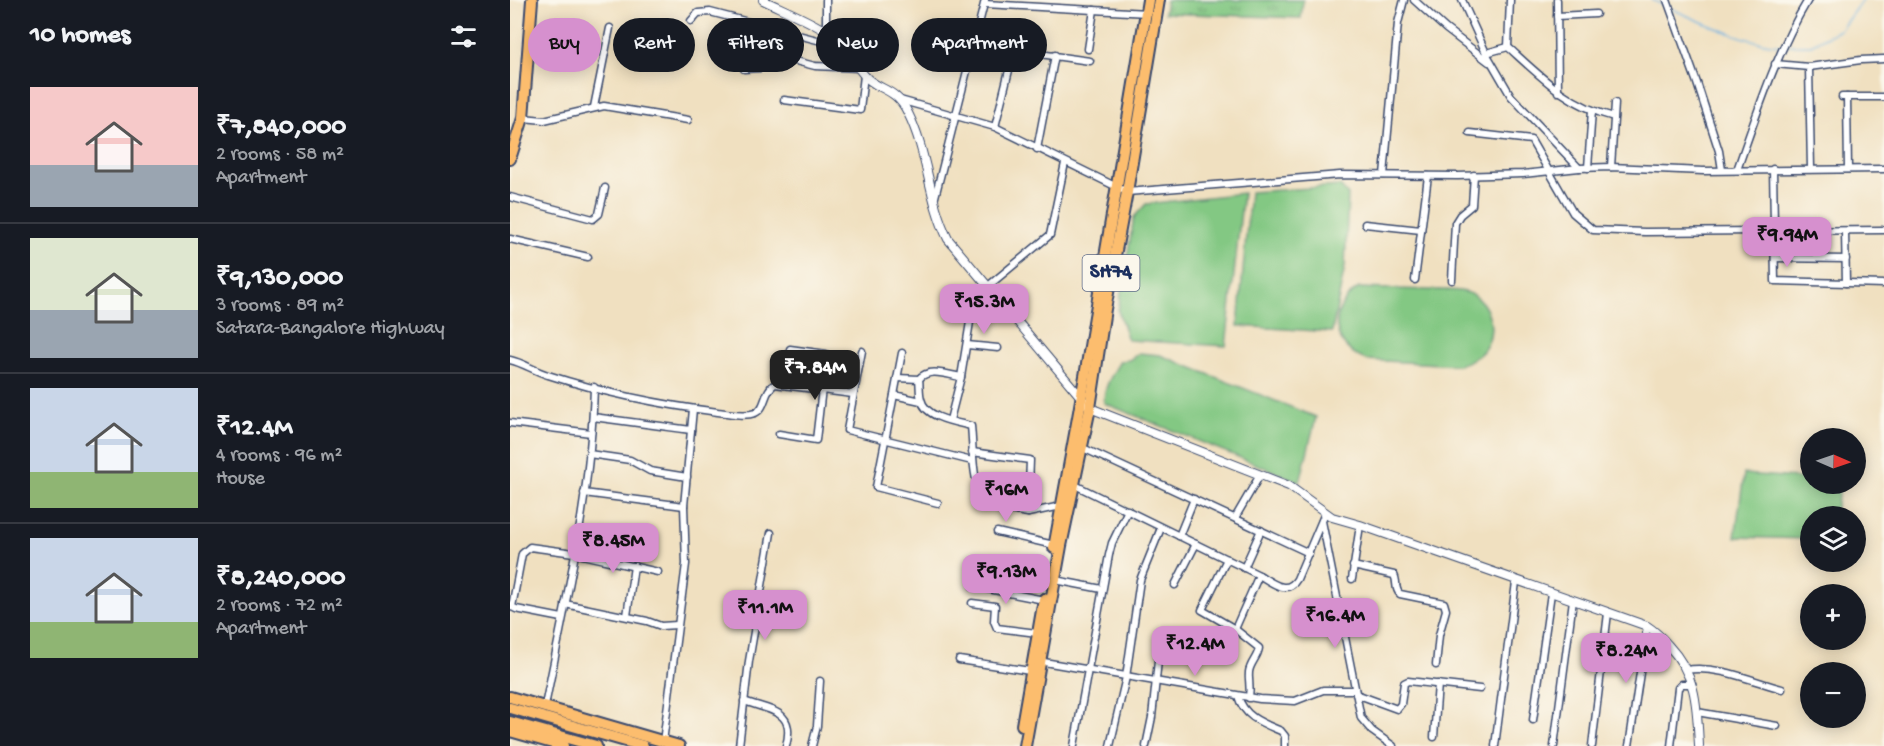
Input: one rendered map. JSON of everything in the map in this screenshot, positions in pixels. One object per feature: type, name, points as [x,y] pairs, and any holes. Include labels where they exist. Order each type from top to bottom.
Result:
[{"type":"main road","points":[[510,159],[523,118],[532,0]]},
{"type":"main road","name":"SH74","points":[[1148,0],[1151,14]]},
{"type":"main road","name":"SH74","points":[[1025,746],[1036,661],[1037,633],[1121,190],[1151,14],[1159,0]]},
{"type":"main road","name":"SH74","points":[[1018,746],[1030,671],[1036,661],[1083,448],[1121,190]]},
{"type":"main road","points":[[510,697],[679,746]]},
{"type":"main road","points":[[510,708],[643,746]]},
{"type":"main road","points":[[510,722],[596,746]]},
{"type":"main road","points":[[510,731],[562,746]]},
{"type":"street","points":[[763,0],[816,27]]},
{"type":"street","points":[[826,0],[826,18]]},
{"type":"street","points":[[1384,175],[1398,23],[1404,0]]},
{"type":"street","points":[[1414,0],[1446,29],[1492,64]]},
{"type":"street","points":[[1462,0],[1486,53],[1511,96],[1579,168]]},
{"type":"street","points":[[1508,47],[1510,0]]},
{"type":"street","points":[[1557,0],[1558,92]]},
{"type":"street","points":[[1667,0],[1719,150],[1722,170]]},
{"type":"street","points":[[1737,170],[1776,64],[1792,27],[1808,0]]},
{"type":"street","points":[[981,18],[985,2],[1151,14]]},
{"type":"street","points":[[1088,49],[1094,10]]},
{"type":"street","points":[[694,18],[698,13],[710,12],[734,18]]},
{"type":"street","points":[[1557,16],[1596,15]]},
{"type":"street","points":[[594,107],[610,28]]},
{"type":"street","points":[[1486,53],[1508,47]]},
{"type":"street","points":[[1508,47],[1558,92],[1575,103],[1614,117]]},
{"type":"street","points":[[1047,54],[1089,61]]},
{"type":"street","points":[[1037,149],[1055,55]]},
{"type":"street","points":[[1776,64],[1809,67],[1884,59]]},
{"type":"street","points":[[1809,67],[1811,169]]},
{"type":"street","points":[[862,72],[891,91],[900,99],[909,113],[934,202],[948,239],[1090,408],[1289,486],[1324,516],[1360,525],[1516,582],[1647,626],[1656,632],[1678,656],[1686,670],[1692,684],[1697,712],[1699,746]]},
{"type":"street","points":[[784,100],[860,110],[862,72]]},
{"type":"street","points":[[934,202],[967,72]]},
{"type":"street","points":[[995,127],[1009,72]]},
{"type":"street","points":[[1848,169],[1844,97],[1884,97]]},
{"type":"street","points":[[900,99],[995,127],[1121,190],[1340,175],[1474,175],[1611,167],[1722,170],[1884,169]]},
{"type":"street","points":[[1611,167],[1615,104]]},
{"type":"street","points":[[523,118],[544,120],[594,107],[617,107],[688,120]]},
{"type":"street","points":[[1588,168],[1592,110]]},
{"type":"street","points":[[1470,133],[1531,140],[1574,213],[1593,230],[1645,232],[1884,230]]},
{"type":"street","points":[[987,287],[1050,235],[1065,163]]},
{"type":"street","points":[[1773,170],[1775,281],[1884,284]]},
{"type":"street","points":[[1452,280],[1455,223],[1460,215],[1472,205],[1474,175]]},
{"type":"street","points":[[1415,280],[1428,176]]},
{"type":"street","points":[[510,196],[593,219],[599,214],[605,188]]},
{"type":"street","points":[[1365,224],[1421,230]]},
{"type":"street","points":[[1845,231],[1846,283]]},
{"type":"street","points":[[510,239],[588,257]]},
{"type":"street","points":[[1774,258],[1846,260]]},
{"type":"street","points":[[950,420],[961,377],[970,324],[976,313],[998,299]]},
{"type":"street","points":[[967,345],[998,348]]},
{"type":"street","points":[[779,434],[816,440],[823,390],[826,354],[790,349]]},
{"type":"street","points":[[862,351],[847,430],[972,461]]},
{"type":"street","points":[[902,353],[876,487],[938,503]]},
{"type":"street","points":[[510,360],[523,363],[547,375],[693,409],[749,414],[761,408],[768,390],[775,384],[854,394]]},
{"type":"street","points":[[961,377],[924,373],[920,379],[921,400],[928,411],[971,426],[972,461],[981,498],[989,507],[1028,513],[1061,506]]},
{"type":"street","points":[[897,378],[920,379]]},
{"type":"street","points":[[545,706],[584,493],[593,417],[594,387]]},
{"type":"street","points":[[894,395],[921,400]]},
{"type":"street","points":[[663,742],[686,564],[684,506],[693,409]]},
{"type":"street","points":[[593,417],[691,430]]},
{"type":"street","points":[[510,423],[591,433]]},
{"type":"street","points":[[1083,448],[1309,553]]},
{"type":"street","points":[[972,452],[1030,460],[1028,513]]},
{"type":"street","points":[[589,454],[630,460],[650,471],[687,477]]},
{"type":"street","points":[[1235,518],[1260,475]]},
{"type":"street","points":[[1074,484],[1280,587],[1290,587],[1297,579],[1324,516]]},
{"type":"street","points":[[584,493],[684,506]]},
{"type":"street","points":[[1179,536],[1194,499]]},
{"type":"street","points":[[1074,746],[1112,543],[1128,510]]},
{"type":"street","points":[[1324,516],[1356,692],[1364,724],[1380,739],[1393,746]]},
{"type":"street","points":[[1352,579],[1360,525]]},
{"type":"street","points":[[1110,746],[1126,677],[1140,580],[1161,528]]},
{"type":"street","points":[[1244,568],[1261,530]]},
{"type":"street","points":[[997,532],[1054,545]]},
{"type":"street","points":[[739,746],[771,533]]},
{"type":"street","points":[[1175,585],[1196,544]]},
{"type":"street","points":[[562,618],[512,607],[522,554],[525,549],[533,547],[574,554],[658,572]]},
{"type":"street","points":[[1227,559],[1202,610],[1234,629],[1259,648],[1249,671],[1251,685],[1249,698]]},
{"type":"street","points":[[627,616],[634,566]]},
{"type":"street","points":[[1353,566],[1394,576],[1400,594],[1444,603],[1446,610],[1439,635],[1436,665]]},
{"type":"street","points":[[1234,629],[1259,575]]},
{"type":"street","points":[[1055,580],[1102,589]]},
{"type":"street","points":[[1495,746],[1516,582]]},
{"type":"street","points":[[973,586],[1044,600]]},
{"type":"street","points":[[1533,720],[1551,592]]},
{"type":"street","points":[[1554,746],[1573,600]]},
{"type":"street","points":[[972,603],[995,606],[994,621],[997,628],[1037,633]]},
{"type":"street","points":[[565,604],[627,616],[655,625],[677,625]]},
{"type":"street","points":[[1592,746],[1608,613]]},
{"type":"street","points":[[1629,746],[1647,626]]},
{"type":"street","points":[[1146,746],[1157,682],[1160,642]]},
{"type":"street","points":[[959,660],[1030,671]]},
{"type":"street","points":[[1036,661],[1249,698],[1295,701],[1323,690],[1356,692],[1397,709],[1406,681],[1480,689]]},
{"type":"street","points":[[1686,670],[1701,668],[1714,670],[1782,689]]},
{"type":"street","points":[[812,746],[818,726],[820,681]]},
{"type":"street","points":[[1434,738],[1438,684]]},
{"type":"street","points":[[1671,746],[1678,688],[1682,684],[1692,684]]},
{"type":"street","points":[[1238,696],[1247,714],[1281,731],[1285,736],[1285,746]]},
{"type":"street","points":[[744,701],[782,715],[788,720],[786,746]]},
{"type":"street","points":[[1697,712],[1777,726]]},
{"type":"green space","points":[[1166,0],[1303,0],[1301,18],[1164,13]]},
{"type":"green space","points":[[1340,186],[1348,195],[1345,266],[1332,332],[1238,326],[1250,192]]},
{"type":"green space","points":[[1243,193],[1226,346],[1128,340],[1118,311],[1134,217],[1146,204]]},
{"type":"green space","points":[[1359,288],[1466,292],[1483,303],[1489,315],[1491,329],[1486,347],[1470,361],[1458,365],[1366,360],[1345,346],[1337,327],[1342,306]]},
{"type":"green space","points":[[1139,353],[1160,355],[1316,417],[1300,482],[1104,403],[1107,386],[1120,361],[1129,360]]},
{"type":"green space","points":[[1744,474],[1800,478],[1800,494],[1839,494],[1836,506],[1800,506],[1800,539],[1735,537]]},
{"type":"waterway","points":[[1652,0],[1668,7]]},
{"type":"waterway","points":[[1788,45],[1811,45],[1841,29],[1862,0]]},
{"type":"waterway","points":[[1672,9],[1740,37],[1781,45]]}]
